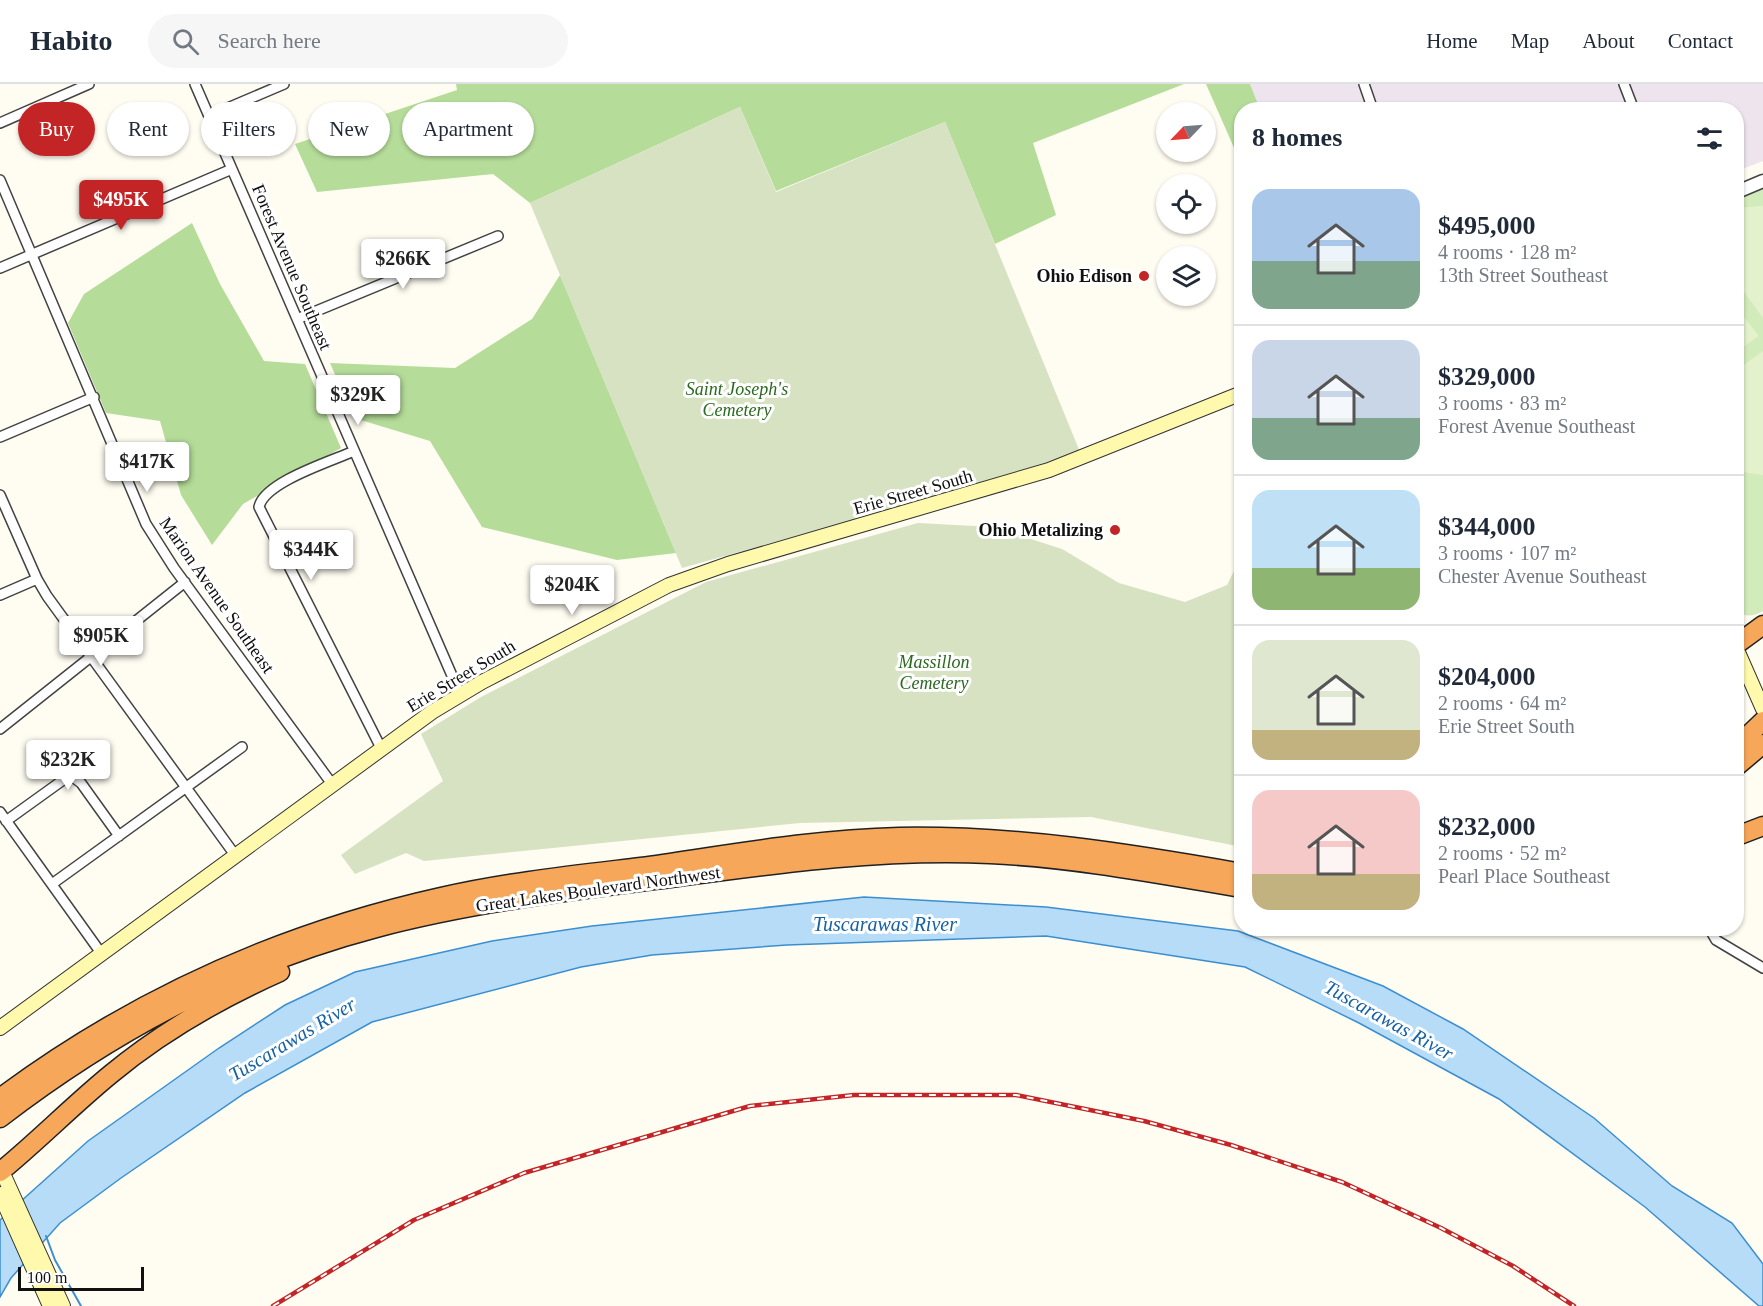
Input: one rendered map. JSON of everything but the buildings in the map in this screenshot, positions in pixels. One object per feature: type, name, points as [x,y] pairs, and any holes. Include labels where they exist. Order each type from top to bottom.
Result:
[{"type":"highway","points":[[1744,639],[1763,625]]},
{"type":"highway","points":[[1744,739],[1763,721]]},
{"type":"highway","points":[[1744,760],[1763,744]]},
{"type":"highway","points":[[1744,833],[1763,826]]},
{"type":"highway","name":"Great Lakes Boulevard Northwest","points":[[0,1098],[95,1033],[195,979],[319,929],[444,896],[675,862],[830,842],[899,837],[1009,839],[1139,854],[1234,872]]},
{"type":"highway","name":"Great Lakes Boulevard Northwest","points":[[0,1118],[53,1079],[117,1038],[218,986],[287,957],[359,933],[476,905],[800,861],[913,853],[988,854],[1064,860],[1234,887]]},
{"type":"highway","points":[[1177,861],[1203,860],[1234,864]]},
{"type":"highway","points":[[1,1170],[109,1075],[159,1037],[202,1010],[315,958],[443,919],[476,905]]},
{"type":"main road","name":"Erie Street South","points":[[0,1028],[381,748],[460,694],[669,585],[728,564],[1049,470],[1234,396]]},
{"type":"main road","points":[[1744,666],[1763,709]]},
{"type":"main road","points":[[1,1170],[4,1194],[50,1306]]},
{"type":"main road","points":[[4,1194],[63,1306]]},
{"type":"street","points":[[0,123],[89,84]]},
{"type":"street","name":"Forest Avenue Southeast","points":[[195,84],[203,102]]},
{"type":"street","points":[[242,102],[284,84]]},
{"type":"street","points":[[1365,84],[1371,102]]},
{"type":"street","points":[[1624,84],[1631,102]]},
{"type":"street","name":"Forest Avenue Southeast","points":[[226,156],[460,694]]},
{"type":"street","points":[[0,268],[231,169]]},
{"type":"street","name":"Marion Avenue Southeast","points":[[0,180],[146,524],[185,582],[332,784]]},
{"type":"street","points":[[1744,189],[1763,182]]},
{"type":"street","points":[[297,319],[498,236]]},
{"type":"street","points":[[0,437],[94,397]]},
{"type":"street","points":[[354,451],[286,481],[264,497],[259,507],[381,748]]},
{"type":"street","points":[[0,495],[36,579],[235,855]]},
{"type":"street","points":[[0,595],[36,579]]},
{"type":"street","points":[[0,729],[185,582]]},
{"type":"street","points":[[52,884],[185,786],[243,747]]},
{"type":"street","points":[[6,821],[70,776],[81,783],[119,836]]},
{"type":"street","points":[[0,812],[101,953]]},
{"type":"street","points":[[1714,936],[1716,940],[1763,968]]},
{"type":"shaded area","points":[[1250,84],[1763,84],[1763,161],[1744,168],[1744,102],[1257,102]]},
{"type":"green space","points":[[456,84],[1184,84],[1033,143],[1056,215],[995,244],[945,122],[776,191],[740,107],[530,203],[493,174],[317,192],[296,144],[308,140],[308,156],[390,156],[390,112],[402,108],[402,156],[534,156],[534,102],[421,102],[457,90]]},
{"type":"green space","points":[[1206,84],[1250,84],[1257,102],[1234,102],[1234,148],[1216,102],[1214,102]]},
{"type":"green space","name":"Saint Joseph's Cemetery","points":[[740,107],[776,192],[945,122],[1080,452],[907,505],[682,568],[530,203]]},
{"type":"green space","points":[[1763,188],[1763,611],[1753,615],[1744,614],[1744,196]]},
{"type":"green space","points":[[1763,206],[1763,318],[1744,292],[1744,207]]},
{"type":"green space","points":[[192,223],[220,284],[264,361],[305,364],[341,448],[243,504],[212,545],[181,495],[160,421],[106,413],[68,323],[84,294]]},
{"type":"green space","points":[[560,275],[676,553],[617,560],[482,527],[430,441],[354,418],[330,363],[455,368],[532,319]]},
{"type":"green space","points":[[1744,317],[1759,336],[1744,346]]},
{"type":"green space","points":[[1763,351],[1763,475],[1744,472],[1744,365]]},
{"type":"green space","name":"Massillon Cemetery","points":[[918,523],[993,527],[1062,549],[1119,583],[1185,602],[1227,585],[1234,571],[1234,845],[1091,817],[800,823],[424,861],[406,853],[355,874],[341,855],[443,781],[421,734],[481,697],[706,582]]},
{"type":"water","name":"Tuscarawas River","points":[[864,897],[1046,907],[1234,930],[1234,936],[1251,936],[1383,986],[1463,1029],[1594,1118],[1672,1186],[1732,1223],[1763,1264],[1763,1306],[1759,1306],[1645,1207],[1499,1099],[1359,1023],[1245,967],[1046,936],[787,945],[652,955],[581,967],[372,1022],[245,1093],[60,1223],[11,1278],[0,1297],[0,1220],[88,1141],[219,1048],[285,1005],[355,972],[492,941],[592,926]]},
{"type":"waterway","points":[[46,1236],[55,1260],[81,1306]]},
{"type":"railway","points":[[273,1306],[414,1220],[524,1173],[750,1106],[854,1095],[1016,1095],[1144,1121],[1231,1145],[1342,1182],[1441,1228],[1513,1266],[1574,1306]]},
{"type":"place","name":"Ohio Edison","points":[[1144,276]]},
{"type":"place","name":"Ohio Metalizing","points":[[1115,530]]}]
